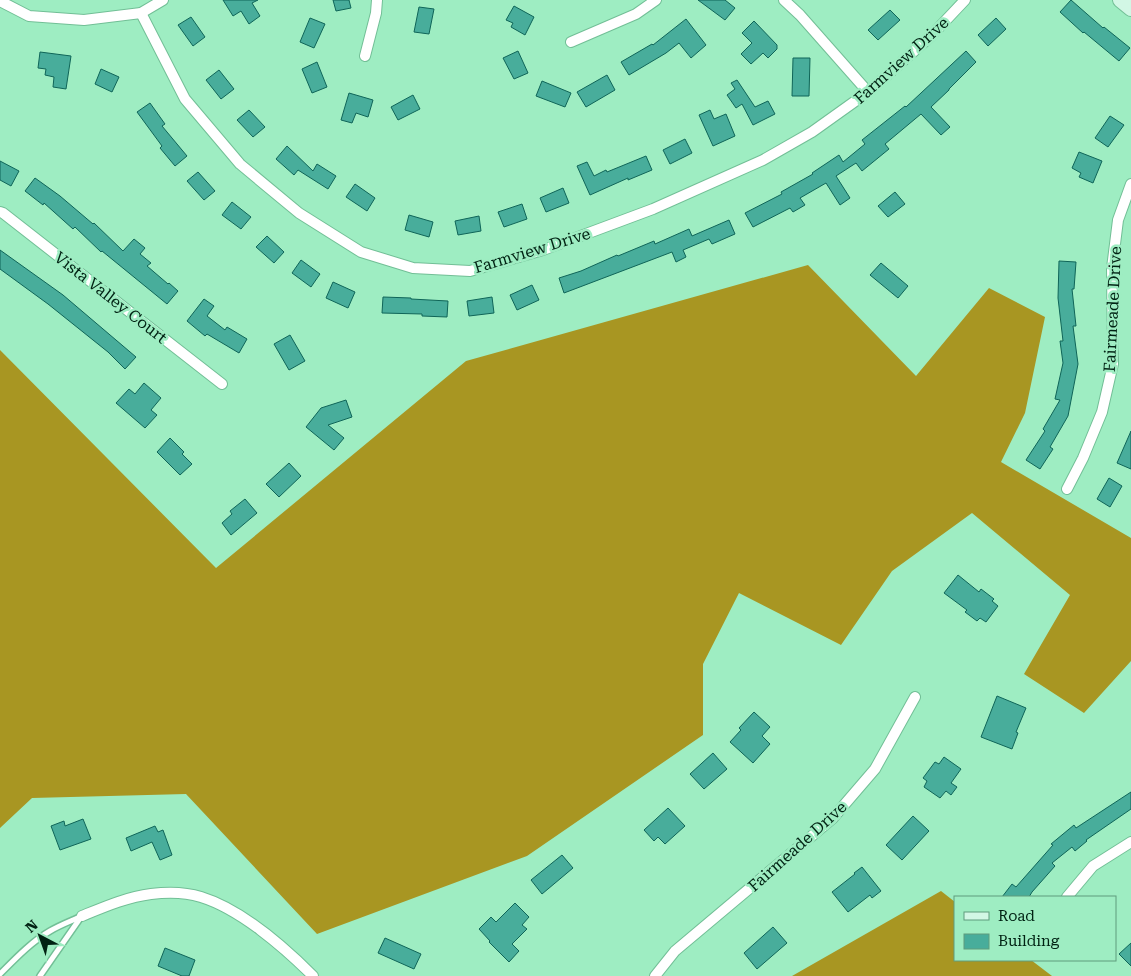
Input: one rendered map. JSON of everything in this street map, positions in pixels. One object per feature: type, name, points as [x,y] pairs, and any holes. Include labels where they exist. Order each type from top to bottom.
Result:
[{"type":"street","points":[[0,1],[29,16],[84,20],[141,13],[163,0]]},
{"type":"street","points":[[365,56],[376,13],[377,0]]},
{"type":"street","points":[[572,42],[636,14],[656,0]]},
{"type":"street","points":[[784,0],[800,15],[868,92]]},
{"type":"street","name":"Farmview Drive","points":[[141,13],[185,99],[240,164],[299,213],[361,252],[413,268],[470,271],[543,250],[653,208],[763,160],[812,132],[868,92],[931,36],[965,0]]},
{"type":"street","points":[[1120,0],[1131,9]]},
{"type":"street","name":"Fairmeade Drive","points":[[1067,489],[1102,412],[1113,364],[1112,268],[1118,220],[1131,184]]},
{"type":"street","name":"Vista Valley Court","points":[[0,212],[4,213],[222,384]]},
{"type":"street","name":"Fairmeade Drive","points":[[655,976],[675,951],[832,819],[875,769],[915,697]]},
{"type":"street","points":[[1068,896],[1093,866],[1131,842]]},
{"type":"street","points":[[82,916],[133,897],[179,893],[200,897],[214,902],[253,925],[313,976]]},
{"type":"lane","points":[[0,974],[24,950],[42,936],[82,916]]},
{"type":"lane","points":[[40,976],[82,916]]},
{"type":"shaded area","points":[[808,265],[916,376],[989,288],[1045,317],[1025,413],[1001,462],[1131,538],[1131,661],[1084,713],[1024,674],[1070,595],[972,513],[892,571],[841,645],[739,593],[703,664],[703,735],[527,856],[317,934],[186,794],[32,798],[0,828],[0,350],[216,568],[466,361]]},
{"type":"shaded area","points":[[941,891],[954,901],[954,961],[1032,961],[1052,976],[792,976]]},
{"type":"building","points":[[223,0],[258,0],[252,3],[260,16],[249,24],[241,11],[233,16]]},
{"type":"building","points":[[333,0],[349,0],[351,8],[336,11]]},
{"type":"building","points":[[698,0],[725,0],[735,8],[725,20]]},
{"type":"building","points":[[1071,0],[1103,28],[1130,48],[1119,61],[1060,12]]},
{"type":"building","points":[[514,6],[534,17],[525,35],[511,27],[513,23],[506,20]]},
{"type":"building","points":[[419,7],[434,9],[429,34],[414,32]]},
{"type":"building","points":[[890,10],[900,20],[878,40],[868,30]]},
{"type":"building","points":[[191,17],[205,37],[193,46],[178,25]]},
{"type":"building","points":[[310,18],[325,24],[314,48],[300,42]]},
{"type":"building","points":[[996,18],[1006,29],[988,46],[978,35]]},
{"type":"building","points":[[686,19],[706,45],[691,58],[679,43],[629,75],[621,62],[653,45]]},
{"type":"building","points":[[754,21],[777,45],[777,49],[768,58],[763,53],[751,64],[741,54],[752,43],[742,33]]},
{"type":"building","points":[[518,51],[528,73],[514,79],[503,58]]},
{"type":"building","points":[[966,51],[976,62],[931,107],[950,127],[941,135],[921,114],[885,144],[889,149],[862,171],[856,163],[836,176],[850,198],[840,205],[826,183],[800,198],[805,205],[793,212],[790,208],[753,227],[745,213],[782,194],[781,192],[813,174],[839,155],[843,162],[865,144],[862,140],[906,107]]},
{"type":"building","points":[[40,52],[71,56],[66,89],[53,87],[54,77],[45,75],[46,69],[38,68]]},
{"type":"building","points":[[793,58],[810,58],[809,96],[792,96]]},
{"type":"building","points":[[317,62],[327,87],[312,93],[302,69]]},
{"type":"building","points":[[101,69],[119,77],[112,92],[95,84]]},
{"type":"building","points":[[219,70],[234,89],[221,99],[206,80]]},
{"type":"building","points":[[607,75],[615,90],[586,107],[577,92]]},
{"type":"building","points":[[737,80],[755,107],[768,101],[775,114],[753,125],[742,104],[736,108],[727,95],[735,89],[731,83]]},
{"type":"building","points":[[542,81],[571,93],[565,107],[536,96]]},
{"type":"building","points":[[349,93],[373,100],[368,117],[356,113],[352,123],[341,120]]},
{"type":"building","points":[[413,95],[420,109],[398,120],[391,107]]},
{"type":"building","points":[[150,103],[165,124],[162,126],[187,156],[175,166],[160,148],[162,146],[137,112]]},
{"type":"building","points":[[249,110],[265,127],[253,137],[237,120]]},
{"type":"building","points":[[710,110],[714,119],[726,114],[735,136],[713,146],[699,115]]},
{"type":"building","points":[[1110,116],[1124,125],[1108,147],[1095,138]]},
{"type":"building","points":[[685,139],[692,153],[670,164],[663,150]]},
{"type":"building","points":[[287,146],[313,171],[317,164],[336,176],[328,189],[298,170],[294,175],[276,159]]},
{"type":"building","points":[[1079,152],[1102,161],[1093,183],[1079,177],[1081,173],[1072,168]]},
{"type":"building","points":[[646,156],[652,170],[628,180],[628,178],[590,195],[577,166],[587,162],[594,176]]},
{"type":"building","points":[[0,161],[19,171],[11,186],[0,180]]},
{"type":"building","points":[[198,172],[215,191],[204,200],[187,181]]},
{"type":"building","points":[[35,178],[94,223],[123,251],[134,239],[145,248],[140,254],[151,263],[147,266],[178,291],[167,304],[101,252],[75,227],[73,229],[44,203],[43,205],[25,191]]},
{"type":"building","points":[[355,184],[375,198],[367,211],[346,197]]},
{"type":"building","points":[[563,188],[569,203],[546,212],[540,198]]},
{"type":"building","points":[[895,192],[905,204],[888,217],[878,206]]},
{"type":"building","points":[[232,202],[251,217],[241,229],[222,215]]},
{"type":"building","points":[[522,204],[527,219],[504,227],[498,212]]},
{"type":"building","points":[[409,215],[433,222],[429,237],[405,230]]},
{"type":"building","points":[[479,216],[481,231],[458,235],[455,221]]},
{"type":"building","points":[[729,220],[735,234],[712,244],[709,239],[683,250],[686,257],[676,262],[672,252],[564,293],[559,278],[654,241],[655,244],[689,229],[692,236]]},
{"type":"building","points":[[267,236],[284,252],[274,263],[256,247]]},
{"type":"building","points":[[0,250],[63,295],[136,357],[125,369],[108,352],[48,304],[0,269]]},
{"type":"building","points":[[301,260],[320,274],[311,287],[292,273]]},
{"type":"building","points":[[1059,261],[1076,262],[1074,289],[1072,289],[1076,326],[1073,326],[1078,364],[1068,416],[1050,447],[1053,449],[1040,469],[1026,460],[1045,431],[1043,429],[1060,400],[1055,399],[1063,363],[1060,341],[1063,341],[1058,298]]},
{"type":"building","points":[[881,263],[908,286],[898,298],[870,275]]},
{"type":"building","points":[[333,282],[355,292],[348,308],[326,298]]},
{"type":"building","points":[[532,285],[539,300],[517,310],[510,295]]},
{"type":"building","points":[[383,297],[448,301],[447,317],[382,313]]},
{"type":"building","points":[[492,297],[494,313],[469,316],[467,301]]},
{"type":"building","points":[[204,299],[214,306],[207,316],[225,330],[227,327],[247,339],[239,353],[207,334],[205,336],[187,321]]},
{"type":"building","points":[[290,335],[305,361],[289,370],[274,344]]},
{"type":"building","points":[[144,383],[161,398],[151,410],[157,415],[145,428],[116,403],[129,389],[135,394]]},
{"type":"building","points":[[346,400],[352,417],[328,425],[344,438],[334,450],[306,427],[321,408]]},
{"type":"building","points":[[1131,431],[1131,469],[1117,463]]},
{"type":"building","points":[[170,438],[184,452],[182,454],[192,464],[180,475],[157,452]]},
{"type":"building","points":[[289,463],[301,476],[279,497],[266,484]]},
{"type":"building","points":[[1109,478],[1122,486],[1110,507],[1097,499]]},
{"type":"building","points":[[245,499],[257,513],[231,535],[222,523],[232,514],[230,511]]},
{"type":"building","points":[[958,575],[979,592],[981,589],[994,599],[992,601],[998,606],[986,622],[980,618],[977,621],[965,612],[967,610],[944,593]]},
{"type":"building","points":[[997,696],[1026,708],[1016,732],[1018,733],[1012,749],[981,737]]},
{"type":"building","points":[[754,712],[770,727],[762,736],[770,744],[753,763],[730,742],[741,730],[739,728]]},
{"type":"building","points":[[713,753],[727,769],[704,789],[690,774]]},
{"type":"building","points":[[944,757],[961,769],[951,783],[957,787],[951,795],[946,791],[940,798],[924,787],[927,781],[923,778],[935,762],[939,764]]},
{"type":"building","points":[[1131,792],[1131,809],[1086,840],[1075,851],[1072,847],[1052,863],[1055,866],[1030,896],[1003,896],[1012,884],[1016,887],[1053,845],[1051,844],[1074,825],[1076,828]]},
{"type":"building","points":[[668,808],[685,826],[665,844],[658,837],[654,841],[644,830]]},
{"type":"building","points":[[913,816],[929,831],[902,860],[886,845]]},
{"type":"building","points":[[83,819],[91,839],[60,850],[51,826],[64,821],[65,826]]},
{"type":"building","points":[[155,826],[158,832],[163,830],[172,855],[160,860],[152,842],[131,851],[126,838]]},
{"type":"building","points":[[562,855],[573,868],[542,894],[531,880]]},
{"type":"building","points":[[862,867],[881,891],[872,898],[870,895],[848,912],[832,892]]},
{"type":"building","points":[[515,903],[529,917],[522,925],[527,929],[512,944],[519,951],[509,962],[479,929],[491,917],[496,922]]},
{"type":"building","points":[[773,927],[787,943],[757,969],[744,953]]},
{"type":"building","points":[[385,938],[421,954],[414,969],[378,953]]},
{"type":"building","points":[[1131,943],[1131,966],[1119,954]]},
{"type":"building","points":[[165,948],[195,960],[189,976],[182,976],[158,966]]}]
